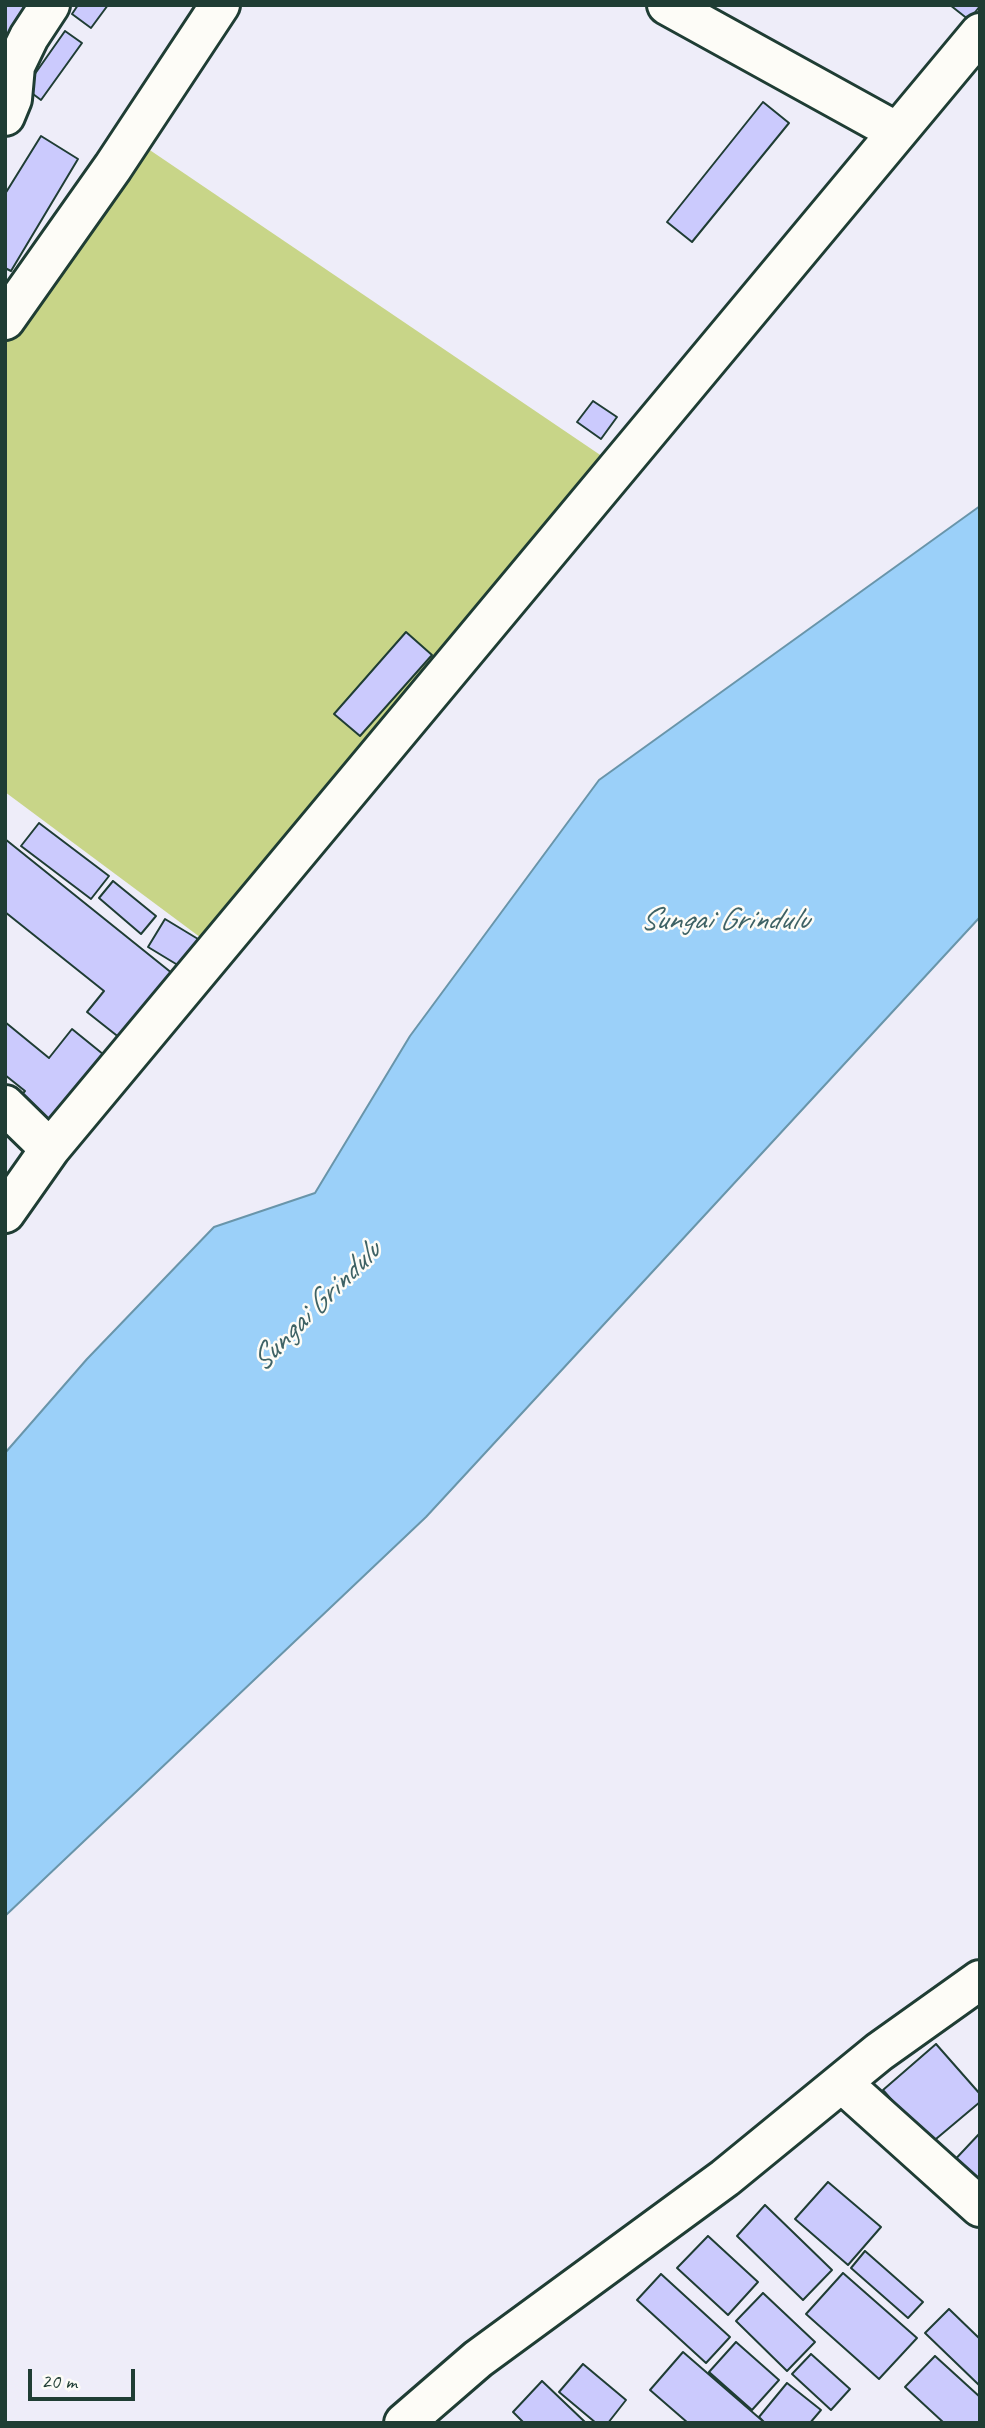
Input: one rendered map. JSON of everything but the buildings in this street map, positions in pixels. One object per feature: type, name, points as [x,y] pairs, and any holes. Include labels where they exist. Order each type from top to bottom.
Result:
[{"type":"street","points":[[5,116],[12,99],[15,66],[29,37],[50,5]]},
{"type":"street","points":[[5,320],[113,167],[220,5]]},
{"type":"street","points":[[667,5],[897,132]]},
{"type":"street","points":[[5,1213],[50,1149],[980,33]]},
{"type":"street","points":[[5,1105],[50,1149]]},
{"type":"street","points":[[404,2423],[478,2359],[725,2178],[842,2083],[980,1980]]},
{"type":"street","points":[[842,2083],[980,2207]]},
{"type":"green space","points":[[132,138],[618,467],[216,949],[5,792],[5,331]]},
{"type":"water","name":"Sungai Grindulu","points":[[980,506],[980,917],[426,1517],[5,1916],[5,1453],[87,1359],[214,1227],[315,1193],[410,1036],[599,780]]}]
